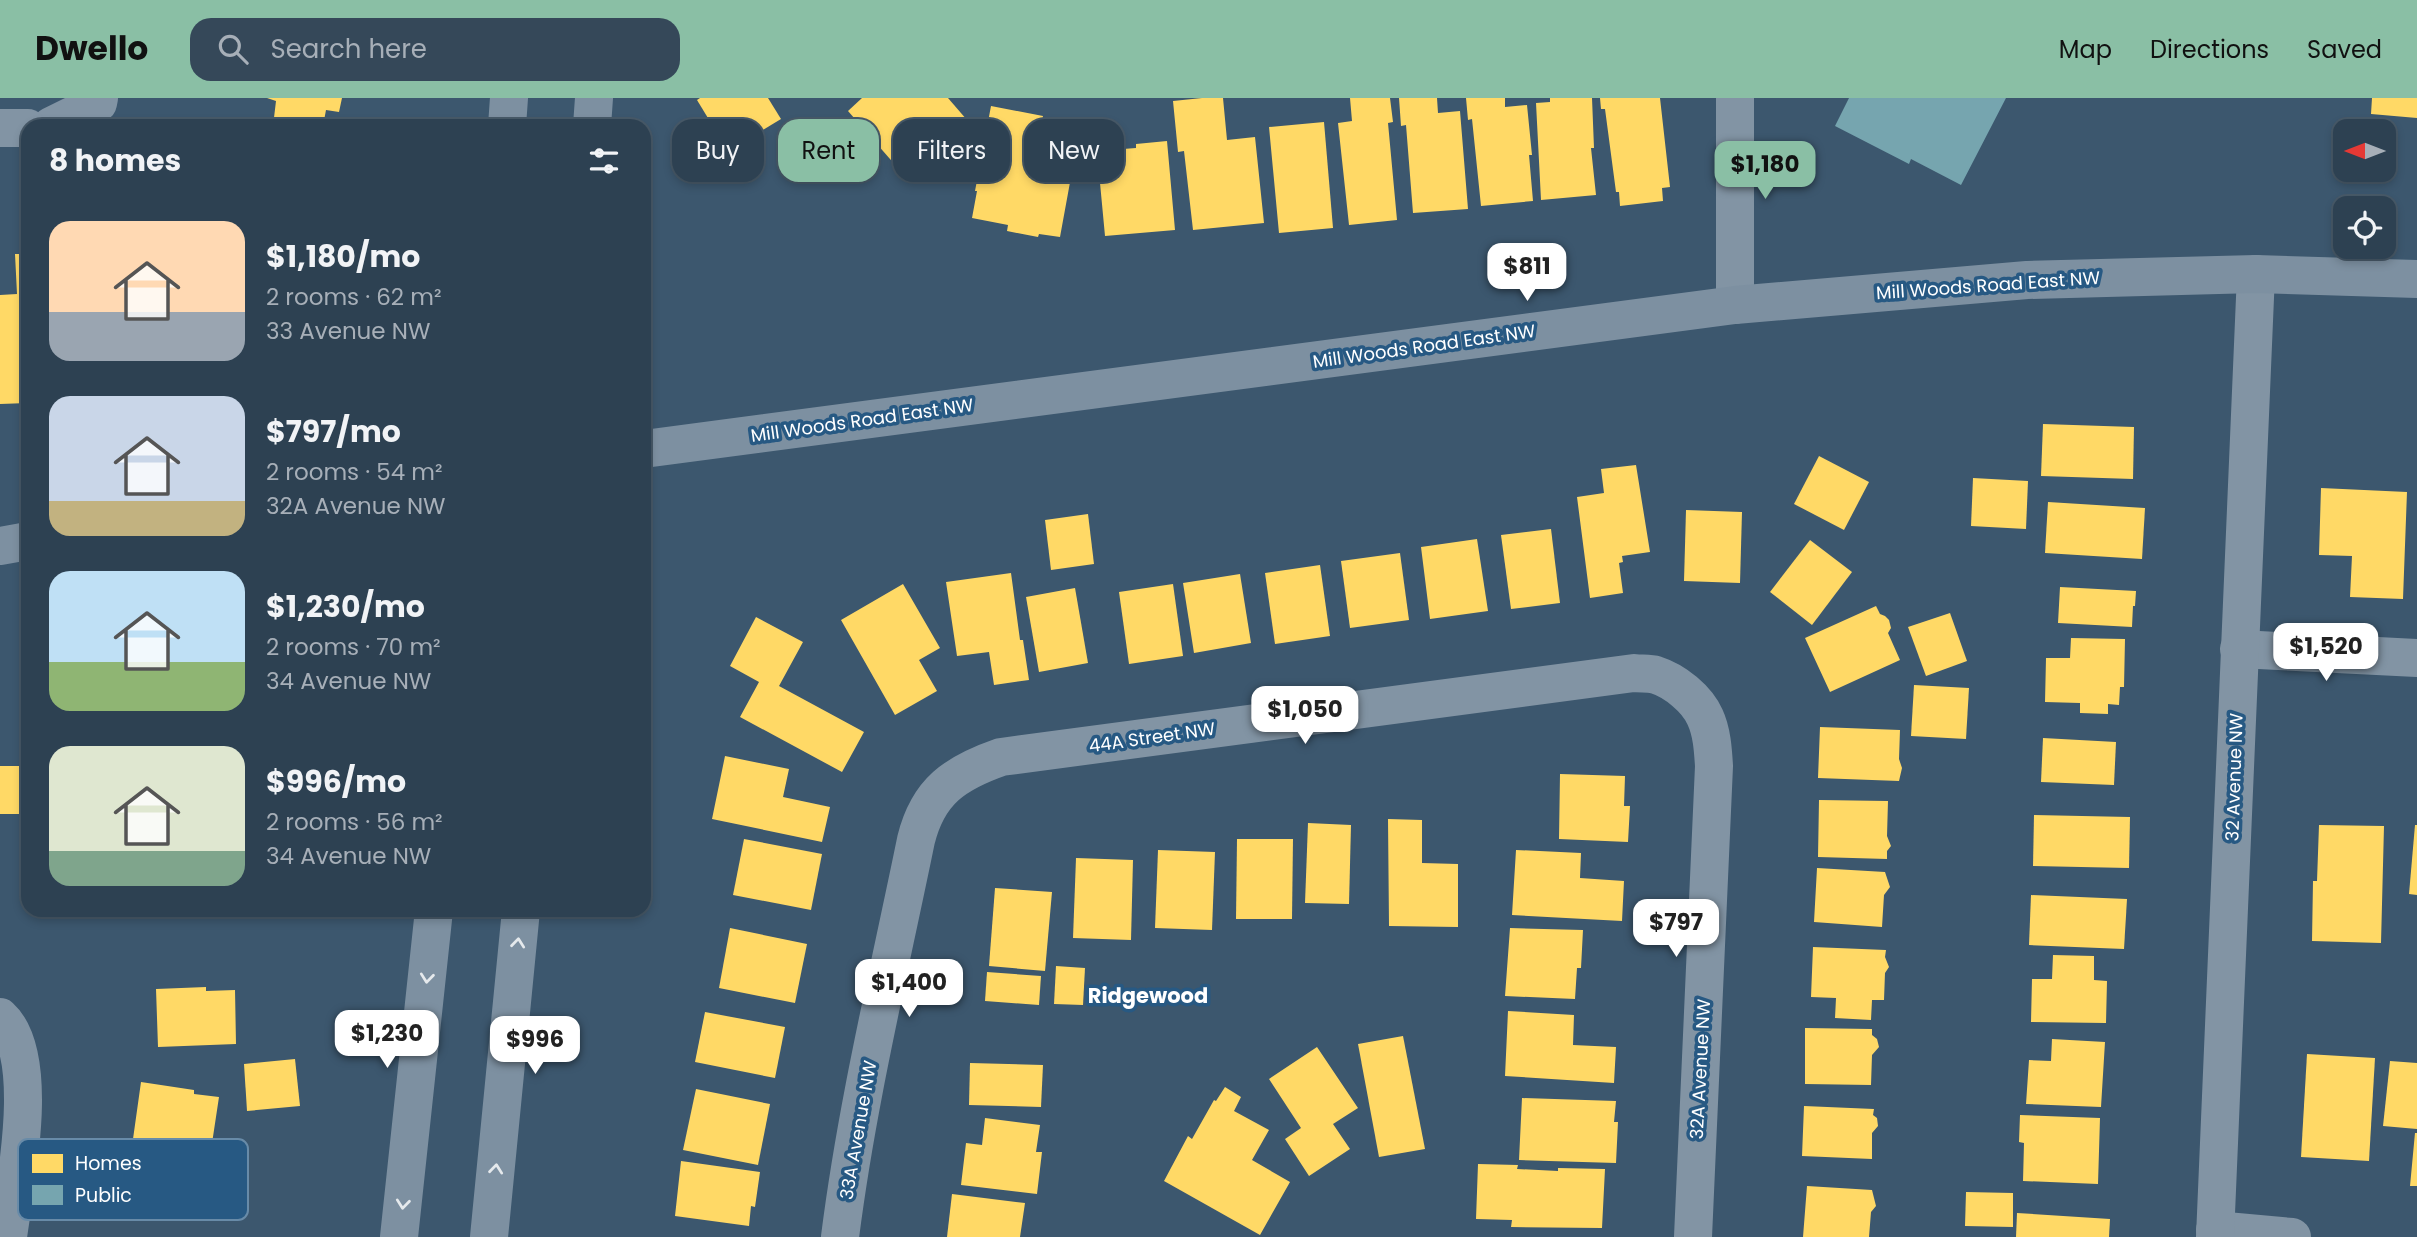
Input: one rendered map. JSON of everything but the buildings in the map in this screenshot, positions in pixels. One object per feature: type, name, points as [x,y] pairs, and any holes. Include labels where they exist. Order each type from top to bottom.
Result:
[{"type":"street","points":[[508,119],[509,98]]},
{"type":"street","points":[[592,119],[594,98]]},
{"type":"street","points":[[1735,98],[1735,305]]},
{"type":"street","points":[[64,119],[99,101]]},
{"type":"street","points":[[0,128],[21,128]]},
{"type":"street","name":"Mill Woods Road East NW","points":[[651,448],[1735,305],[2027,280],[2256,274],[2417,279]]},
{"type":"street","name":"32 Avenue NW","points":[[2215,1233],[2256,274]]},
{"type":"street","points":[[0,546],[21,542]]},
{"type":"street","points":[[2239,649],[2417,659]]},
{"type":"street","name":"44A Street NW","points":[[947,784],[973,767],[1001,757],[1612,674],[1655,675]]},
{"type":"street","name":"32A Avenue NW","points":[[1655,675],[1677,685],[1694,701],[1705,717],[1711,737],[1714,766],[1693,1237]]},
{"type":"street","name":"33A Avenue NW","points":[[839,1237],[856,1130],[918,829],[933,799],[947,784]]},
{"type":"street","points":[[399,1237],[433,917]]},
{"type":"street","points":[[489,1237],[521,917]]},
{"type":"street","points":[[1,1017],[20,1051],[23,1121],[21,1139]]},
{"type":"street","points":[[8,1237],[18,1160]]},
{"type":"street","points":[[2215,1233],[2292,1237]]},
{"type":"district","name":"Ridgewood","points":[[1148,995]]}]
